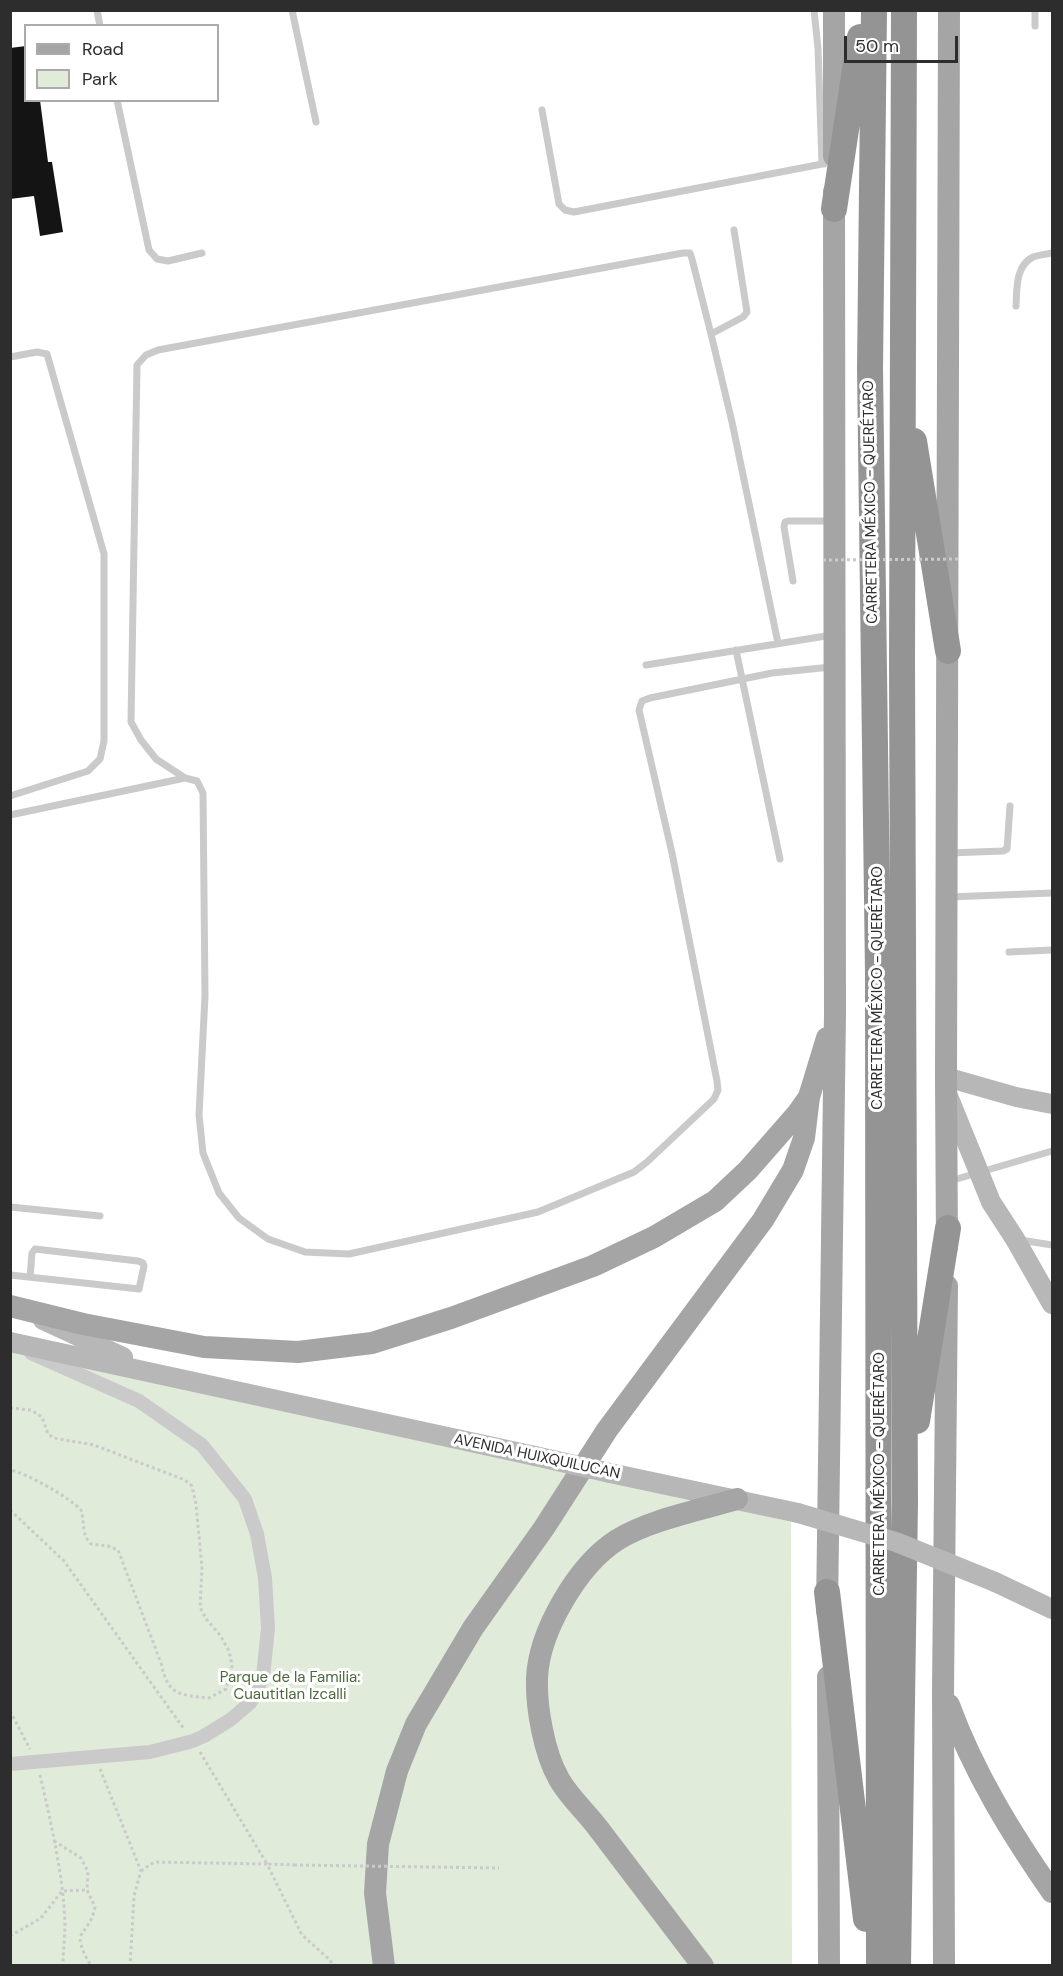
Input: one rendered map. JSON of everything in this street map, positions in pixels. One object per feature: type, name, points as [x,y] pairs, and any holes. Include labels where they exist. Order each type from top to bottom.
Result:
[{"type":"highway","points":[[834,209],[865,10]]},
{"type":"highway","name":"CARRETERA MÉXICO - QUERÉTARO","points":[[874,10],[870,368],[878,974],[879,1965]]},
{"type":"highway","name":"CARRETERA MÉXICO - QUERÉTARO","points":[[898,1965],[905,1502],[902,365],[904,10]]},
{"type":"highway","points":[[902,365],[948,651]]},
{"type":"highway","points":[[905,1502],[948,1228]]},
{"type":"highway","points":[[827,1592],[871,1965]]},
{"type":"main road","points":[[829,1965],[827,1592],[835,1014],[834,209],[828,164],[834,10]]},
{"type":"main road","points":[[944,1965],[943,1690],[948,1228],[946,897],[949,10]]},
{"type":"main road","points":[[384,1965],[375,1893],[378,1844],[397,1771],[416,1724],[473,1628],[544,1528],[607,1430],[763,1220],[794,1170],[804,1138],[809,1097],[835,1014]]},
{"type":"main road","points":[[946,1084],[1053,1104]]},
{"type":"main road","points":[[946,1084],[991,1202],[1053,1304]]},
{"type":"main road","points":[[12,1306],[83,1324],[204,1347],[298,1352],[372,1343],[451,1318],[593,1266],[654,1237],[715,1201],[748,1170],[809,1097]]},
{"type":"main road","points":[[12,1306],[155,1373]]},
{"type":"main road","name":"AVENIDA HUIXQUILUCAN","points":[[10,1343],[798,1513],[896,1542],[995,1582],[1053,1609]]},
{"type":"main road","points":[[703,1965],[559,1779],[543,1738],[537,1676],[545,1643],[557,1612],[575,1583],[594,1560],[616,1541],[641,1528],[737,1499]]},
{"type":"main road","points":[[943,1690],[963,1745],[983,1782],[1014,1837],[1053,1892]]},
{"type":"street","points":[[10,1343],[139,1401],[202,1445],[244,1499],[257,1534],[265,1578],[268,1628],[263,1677],[250,1703],[230,1720],[193,1741],[150,1752],[10,1764]]},
{"type":"lane","points":[[292,10],[316,123]]},
{"type":"lane","points":[[542,110],[559,204],[565,210],[574,212],[828,164],[814,10]]},
{"type":"lane","points":[[1035,10],[1035,26]]},
{"type":"lane","points":[[117,102],[149,250],[157,259],[168,261],[202,254]]},
{"type":"lane","points":[[711,334],[743,317],[747,312],[734,230]]},
{"type":"lane","points":[[778,643],[732,422],[690,253],[158,350],[146,356],[137,365],[131,722],[156,759],[185,778],[197,781],[202,793],[205,996],[199,1115],[203,1153],[219,1193],[239,1218],[268,1239],[305,1252],[349,1254],[538,1212],[634,1172],[647,1162],[714,1099],[718,1090],[672,854],[639,710],[642,701],[742,678],[834,667]]},
{"type":"lane","points":[[1016,306],[1019,274],[1025,264],[1033,258],[1053,253]]},
{"type":"lane","points":[[10,357],[37,352],[47,354],[104,554],[104,741],[100,759],[88,771],[10,796]]},
{"type":"lane","points":[[793,581],[785,522],[788,520],[834,521]]},
{"type":"lane","points":[[646,665],[834,634]]},
{"type":"lane","points":[[736,650],[780,859]]},
{"type":"lane","points":[[10,815],[185,778]]},
{"type":"lane","points":[[947,853],[1007,849],[1010,806]]},
{"type":"lane","points":[[946,897],[1053,894]]},
{"type":"lane","points":[[1010,952],[1053,951]]},
{"type":"lane","points":[[947,1182],[1053,1151]]},
{"type":"lane","points":[[10,1207],[100,1216]]},
{"type":"lane","points":[[1015,1239],[1053,1245]]},
{"type":"lane","points":[[10,1275],[139,1289],[144,1266],[138,1261],[35,1249],[32,1253],[30,1277]]},
{"type":"path","points":[[823,560],[961,559]]},
{"type":"path","points":[[10,1408],[31,1410],[42,1417],[48,1434],[54,1438],[94,1445],[185,1479],[192,1486],[195,1493],[202,1568],[200,1607],[229,1651],[232,1666],[230,1679],[225,1689],[209,1698],[177,1693],[170,1689],[118,1550],[88,1542],[84,1533],[81,1510],[21,1472],[10,1470]]},
{"type":"path","points":[[10,1510],[64,1561],[193,1741],[267,1864],[302,1935],[333,1965]]},
{"type":"path","points":[[10,1712],[36,1760],[54,1841],[65,1924],[63,1965]]},
{"type":"path","points":[[95,1756],[141,1870],[134,1896],[130,1965]]},
{"type":"path","points":[[54,1841],[81,1858],[88,1872],[87,1890],[95,1907],[93,1916],[79,1939],[80,1947],[91,1965]]},
{"type":"path","points":[[141,1870],[154,1862],[499,1868]]},
{"type":"path","points":[[10,1936],[41,1918],[62,1891],[87,1890]]},
{"type":"green space","name":"Parque de la Familia: Cuautitlan Izcalli","points":[[11,1332],[791,1522],[792,1965],[11,1966]]},
{"type":"building","points":[[24,46],[24,102],[40,102],[48,162],[52,162],[63,232],[40,236],[34,196],[10,199],[10,48]]}]
